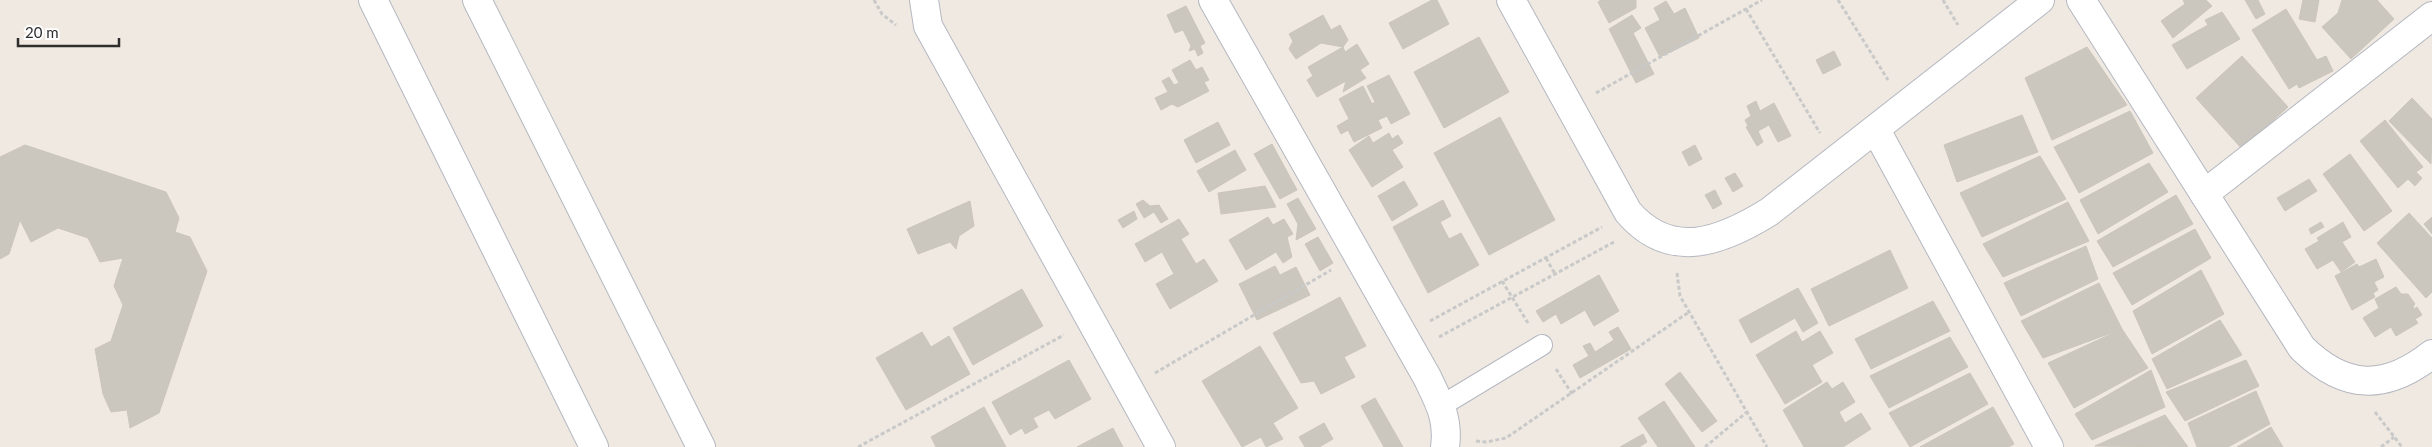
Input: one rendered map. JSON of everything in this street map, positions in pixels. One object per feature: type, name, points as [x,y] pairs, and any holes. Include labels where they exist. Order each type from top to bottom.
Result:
[{"type":"street","points":[[373,0],[594,447]]},
{"type":"street","points":[[477,0],[702,447]]},
{"type":"street","points":[[924,0],[928,26],[1162,447]]},
{"type":"street","points":[[1213,0],[1408,343],[1445,428]]},
{"type":"street","points":[[1511,0],[1570,108],[1635,220],[1662,236],[1689,242],[1715,240],[1740,230],[1769,212],[2040,0]]},
{"type":"street","points":[[2081,0],[2302,348],[2315,361],[2330,371],[2348,378],[2370,381],[2392,378],[2406,372],[2432,354]]},
{"type":"street","points":[[2204,194],[2432,16]]},
{"type":"street","points":[[1876,130],[2049,447]]},
{"type":"lane","points":[[1445,428],[1542,345]]},
{"type":"path","points":[[1570,108],[1762,0]]},
{"type":"path","points":[[1838,0],[1904,106]]},
{"type":"path","points":[[1746,9],[1836,160]]},
{"type":"path","points":[[1408,343],[1546,258],[1635,220]]},
{"type":"path","points":[[1408,343],[1555,274],[1635,220]]},
{"type":"path","points":[[1689,242],[1680,259],[1677,277],[1680,296],[1767,447]]},
{"type":"path","points":[[1129,388],[1357,256]]},
{"type":"path","points":[[1546,258],[1555,274]]},
{"type":"path","points":[[1445,428],[1466,439],[1486,442],[1506,438],[1689,312]]},
{"type":"path","points":[[858,447],[1091,320]]},
{"type":"path","points":[[1705,447],[1747,412]]},
{"type":"path","points":[[2381,447],[2394,437]]},
{"type":"building","points":[[1432,0],[1437,0],[1449,24],[1403,49],[1389,23]]},
{"type":"building","points":[[1601,0],[1636,0],[1636,8],[1609,23],[1598,2]]},
{"type":"building","points":[[2183,0],[2206,0],[2212,6],[2173,38],[2161,21],[2185,4]]},
{"type":"building","points":[[2245,0],[2258,0],[2265,14],[2256,19]]},
{"type":"building","points":[[2303,0],[2319,0],[2315,22],[2299,19]]},
{"type":"building","points":[[2342,0],[2377,0],[2394,19],[2351,59],[2322,27],[2338,13]]},
{"type":"building","points":[[1666,1],[1674,14],[1685,8],[1699,38],[1660,57],[1645,28],[1660,20],[1654,8]]},
{"type":"building","points":[[1186,6],[1205,43],[1200,46],[1203,53],[1198,56],[1195,49],[1189,51],[1191,46],[1183,30],[1175,33],[1167,15]]},
{"type":"building","points":[[2286,9],[2317,60],[2326,56],[2333,71],[2299,88],[2297,84],[2289,89],[2252,30]]},
{"type":"building","points":[[2222,12],[2240,39],[2187,69],[2172,45],[2208,25],[2205,20]]},
{"type":"building","points":[[1323,15],[1331,30],[1340,25],[1348,40],[1343,47],[1321,43],[1296,59],[1289,49],[1293,41],[1289,34]]},
{"type":"building","points":[[1632,15],[1641,28],[1633,33],[1654,74],[1636,83],[1609,29]]},
{"type":"building","points":[[1479,37],[1509,92],[1444,128],[1414,72]]},
{"type":"building","points":[[1357,44],[1369,64],[1360,70],[1366,78],[1343,92],[1346,81],[1317,97],[1307,80],[1313,76],[1308,67],[1343,47],[1345,52]]},
{"type":"building","points":[[2087,47],[2127,105],[2052,140],[2025,78]]},
{"type":"building","points":[[1834,51],[1841,65],[1823,74],[1816,60]]},
{"type":"building","points":[[2242,56],[2288,107],[2242,149],[2196,98]]},
{"type":"building","points":[[1190,60],[1196,70],[1202,67],[1209,80],[1204,82],[1209,91],[1178,107],[1172,104],[1161,110],[1155,98],[1168,92],[1162,81],[1169,77],[1174,85],[1179,83],[1172,70]]},
{"type":"building","points":[[1389,75],[1410,114],[1391,124],[1387,116],[1378,120],[1382,128],[1354,142],[1348,130],[1341,134],[1337,126],[1349,119],[1339,99],[1363,86],[1372,104],[1375,102],[1367,86]]},
{"type":"building","points":[[2412,98],[2432,119],[2431,164],[2389,121]]},
{"type":"building","points":[[1756,101],[1760,111],[1774,103],[1791,136],[1778,142],[1769,125],[1758,131],[1763,142],[1757,146],[1746,127],[1748,126],[1745,120],[1751,116],[1747,106]]},
{"type":"building","points":[[2130,111],[2153,153],[2079,193],[2054,147]]},
{"type":"building","points":[[2022,115],[2038,152],[1957,182],[1944,145]]},
{"type":"building","points":[[1500,117],[1555,220],[1489,255],[1434,153]]},
{"type":"building","points":[[2385,120],[2423,167],[2416,172],[2422,178],[2415,186],[2408,179],[2398,188],[2360,141]]},
{"type":"building","points":[[1218,122],[1230,145],[1196,163],[1184,140]]},
{"type":"building","points":[[1389,133],[1392,139],[1398,135],[1403,143],[1392,150],[1403,167],[1372,187],[1349,150],[1369,136],[1373,143]]},
{"type":"building","points":[[1272,144],[1297,190],[1280,199],[1254,154]]},
{"type":"building","points":[[25,145],[166,192],[179,218],[175,232],[190,237],[207,271],[159,413],[130,428],[127,410],[111,412],[103,394],[95,349],[111,341],[123,305],[114,286],[123,258],[100,262],[88,238],[58,228],[31,242],[20,220],[9,254],[0,259],[0,157]]},
{"type":"building","points":[[1695,145],[1702,159],[1689,166],[1682,152]]},
{"type":"building","points":[[1235,150],[1246,170],[1209,192],[1197,171]]},
{"type":"building","points":[[2350,154],[2392,211],[2364,231],[2323,174]]},
{"type":"building","points":[[2040,156],[2066,199],[1982,237],[1960,193]]},
{"type":"building","points":[[2149,163],[2168,192],[2098,234],[2080,200]]},
{"type":"building","points":[[1735,173],[1743,186],[1733,192],[1725,178]]},
{"type":"building","points":[[2309,179],[2317,191],[2285,211],[2277,198]]},
{"type":"building","points":[[1404,181],[1418,205],[1392,221],[1378,196]]},
{"type":"building","points":[[1265,186],[1276,207],[1221,214],[1218,193]]},
{"type":"building","points":[[1715,190],[1722,204],[1713,209],[1705,195]]},
{"type":"building","points":[[2176,195],[2193,224],[2113,267],[2097,241]]},
{"type":"building","points":[[1298,198],[1316,229],[1296,240],[1298,224],[1287,204]]},
{"type":"building","points":[[1143,200],[1150,206],[1159,205],[1168,219],[1161,223],[1154,212],[1144,218],[1136,204]]},
{"type":"building","points":[[1443,200],[1451,216],[1440,222],[1449,239],[1461,233],[1479,265],[1428,293],[1393,227]]},
{"type":"building","points":[[970,201],[974,226],[959,236],[956,249],[950,242],[918,254],[907,229]]},
{"type":"building","points":[[2068,202],[2089,241],[2003,277],[1983,244]]},
{"type":"building","points":[[1134,211],[1137,219],[1123,228],[1118,220]]},
{"type":"building","points":[[2409,213],[2432,238],[2432,292],[2426,298],[2377,243]]},
{"type":"building","points":[[1268,217],[1273,225],[1284,219],[1293,234],[1287,237],[1292,257],[1283,263],[1276,252],[1246,270],[1229,240]]},
{"type":"building","points":[[2432,217],[2432,234],[2424,224]]},
{"type":"building","points":[[1179,219],[1189,234],[1181,239],[1196,264],[1204,259],[1218,281],[1170,309],[1156,284],[1174,274],[1162,252],[1145,262],[1135,244]]},
{"type":"building","points":[[2321,222],[2324,227],[2311,234],[2309,229]]},
{"type":"building","points":[[2343,222],[2351,237],[2342,242],[2355,262],[2341,272],[2333,260],[2317,269],[2305,249],[2319,241],[2317,238]]},
{"type":"building","points":[[2195,229],[2211,258],[2132,305],[2113,273]]},
{"type":"building","points":[[1318,237],[1333,263],[1320,271],[1305,244]]},
{"type":"building","points":[[2086,246],[2098,279],[2021,316],[2004,283]]},
{"type":"building","points":[[1890,250],[1908,288],[1829,326],[1811,289]]},
{"type":"building","points":[[2376,259],[2384,277],[2374,282],[2378,290],[2373,293],[2375,297],[2352,310],[2335,276],[2357,264],[2359,267]]},
{"type":"building","points":[[1275,266],[1280,275],[1296,267],[1310,295],[1257,320],[1239,284]]},
{"type":"building","points":[[2201,270],[2224,314],[2152,354],[2133,311]]},
{"type":"building","points":[[1599,275],[1619,311],[1594,326],[1585,310],[1561,324],[1556,314],[1543,322],[1536,311]]},
{"type":"building","points":[[2099,283],[2122,329],[2043,358],[2021,321]]},
{"type":"building","points":[[2396,287],[2401,294],[2408,294],[2415,304],[2413,306],[2414,309],[2417,307],[2422,315],[2415,319],[2418,323],[2396,336],[2391,327],[2375,337],[2363,318],[2379,308],[2375,299]]},
{"type":"building","points":[[1798,288],[1818,323],[1803,332],[1795,318],[1751,343],[1739,320]]},
{"type":"building","points":[[1022,289],[1043,326],[973,365],[953,328]]},
{"type":"building","points":[[1340,297],[1366,346],[1344,357],[1355,377],[1321,394],[1314,381],[1301,383],[1273,333]]},
{"type":"building","points":[[1933,301],[1950,331],[1871,369],[1855,339]]},
{"type":"building","points":[[2220,320],[2242,355],[2167,389],[2152,359]]},
{"type":"building","points":[[1618,327],[1631,349],[1580,378],[1573,365],[1589,356],[1583,346],[1590,343],[1595,352],[1614,340],[1609,332]]},
{"type":"building","points":[[2122,329],[2148,368],[2074,408],[2048,363]]},
{"type":"building","points":[[1796,331],[1802,342],[1820,331],[1833,353],[1812,365],[1822,382],[1785,404],[1756,355]]},
{"type":"building","points":[[922,332],[931,347],[949,336],[970,374],[906,410],[876,358]]},
{"type":"building","points":[[1950,337],[1968,367],[1889,408],[1870,376]]},
{"type":"building","points":[[1260,346],[1298,408],[1273,423],[1283,439],[1266,447],[1261,437],[1242,447],[1202,381]]},
{"type":"building","points":[[1069,360],[1091,399],[1055,419],[1049,410],[1033,418],[1038,427],[1025,434],[1022,428],[1010,435],[992,402]]},
{"type":"building","points":[[2246,360],[2259,386],[2185,421],[2166,392]]},
{"type":"building","points":[[2151,370],[2165,407],[2092,440],[2075,414]]},
{"type":"building","points":[[1680,372],[1717,421],[1702,432],[1665,384]]},
{"type":"building","points":[[1970,373],[1988,404],[1910,447],[1889,413]]},
{"type":"building","points":[[1827,382],[1832,389],[1843,382],[1855,402],[1839,412],[1845,423],[1861,413],[1871,429],[1843,447],[1804,447],[1783,410]]},
{"type":"building","points":[[2256,391],[2270,424],[2228,447],[2197,447],[2188,423]]},
{"type":"building","points":[[1375,398],[1403,447],[1384,447],[1361,406]]},
{"type":"building","points":[[1664,401],[1695,447],[1658,447],[1638,418]]},
{"type":"building","points":[[984,407],[1006,447],[936,447],[931,437]]},
{"type":"building","points":[[1993,407],[2014,444],[2008,447],[1920,447]]},
{"type":"building","points":[[2165,415],[2188,447],[2095,446]]},
{"type":"building","points":[[1324,423],[1333,439],[1319,447],[1305,447],[1299,437]]},
{"type":"building","points":[[2271,427],[2283,447],[2237,447]]},
{"type":"building","points":[[1113,428],[1123,447],[1077,447]]},
{"type":"building","points":[[1643,434],[1647,442],[1639,447],[1620,447]]}]
